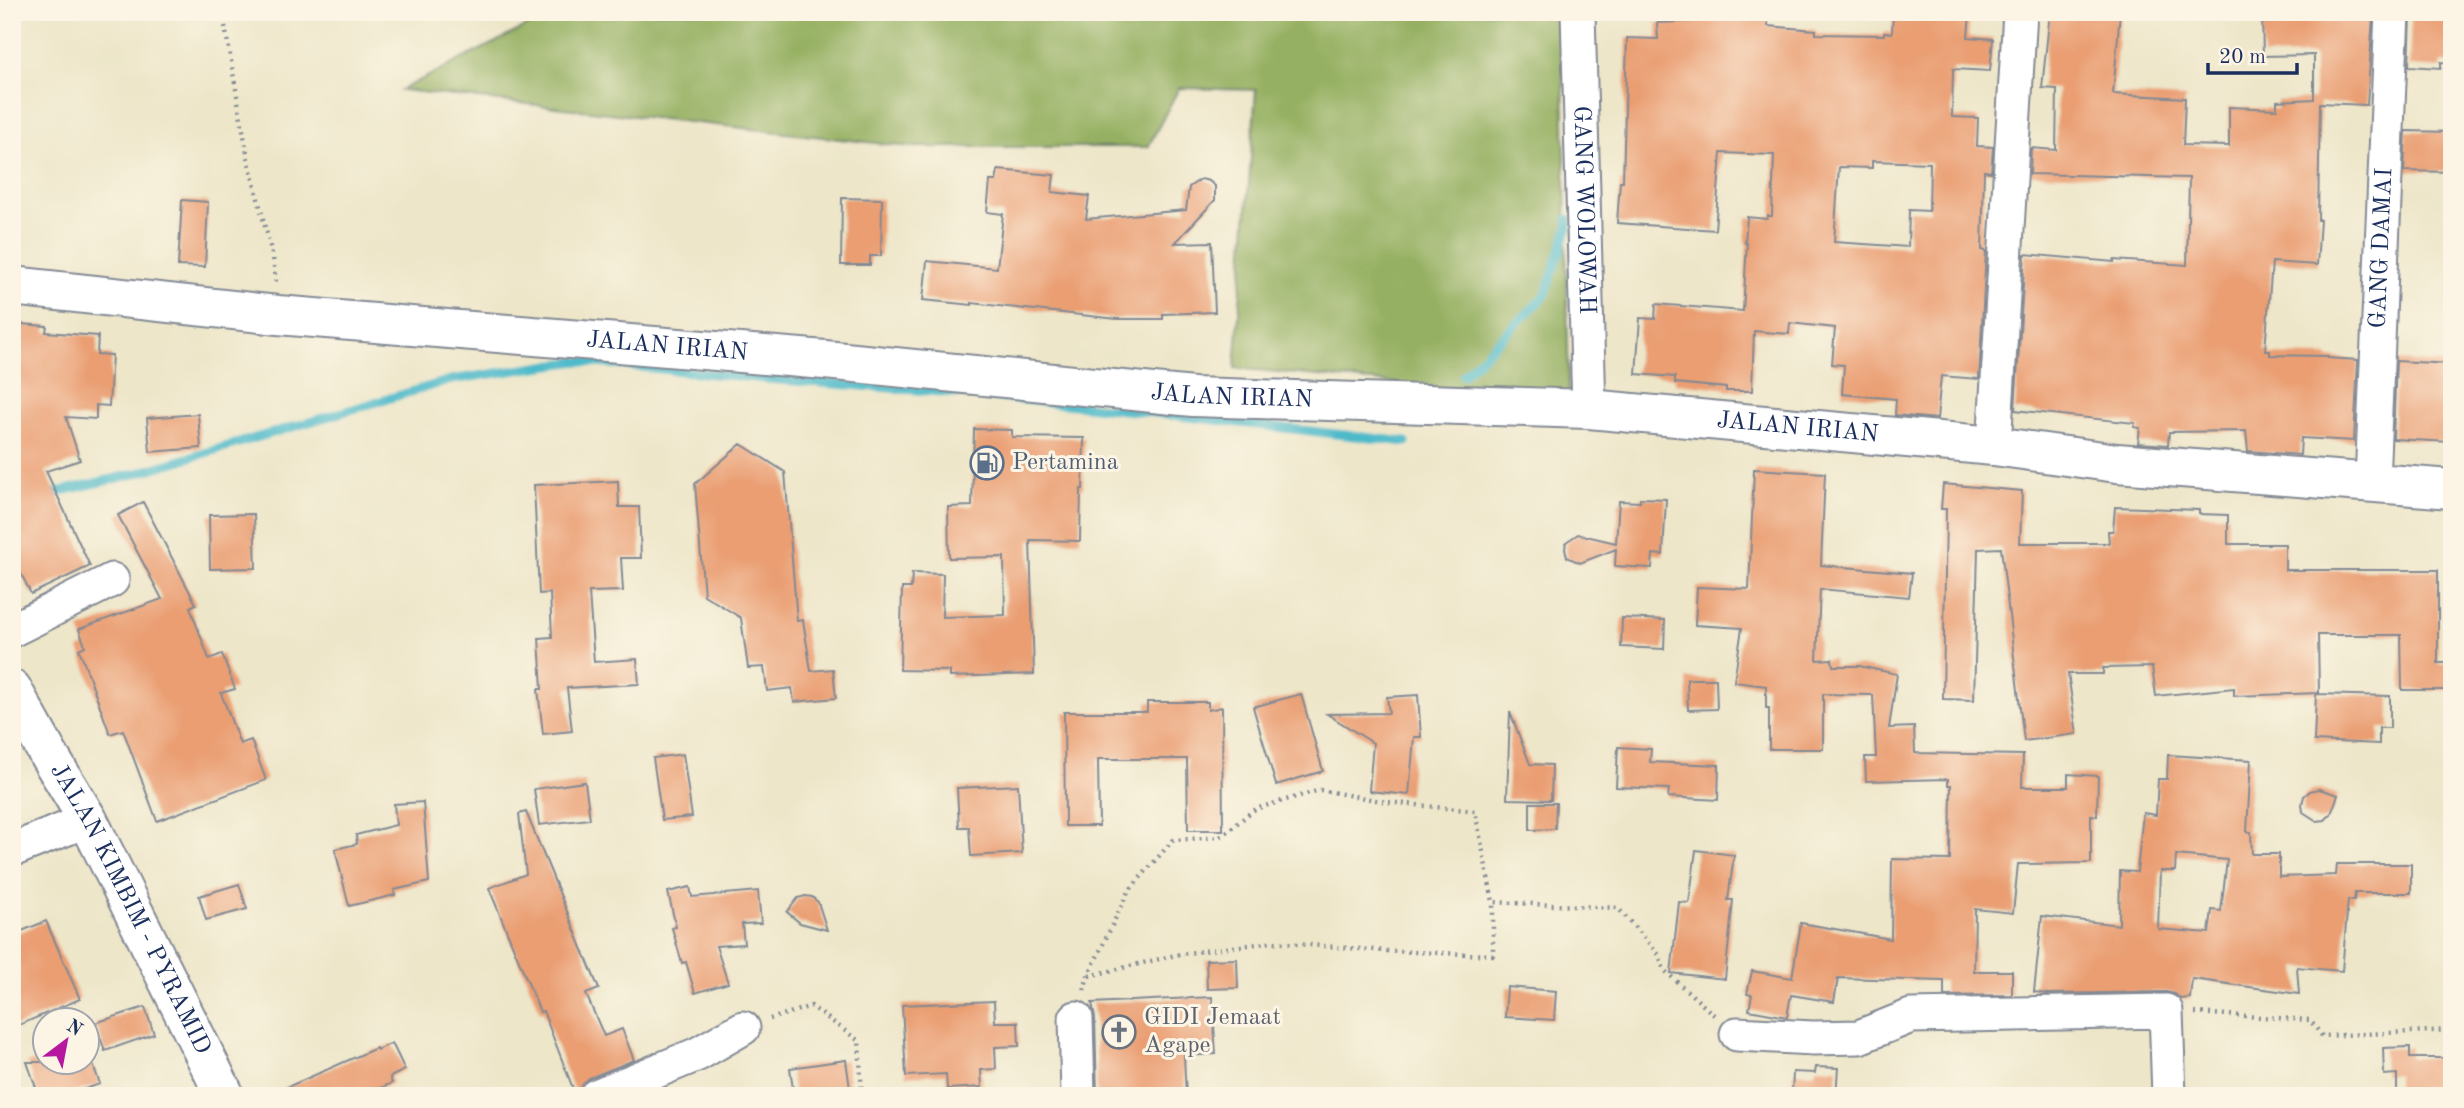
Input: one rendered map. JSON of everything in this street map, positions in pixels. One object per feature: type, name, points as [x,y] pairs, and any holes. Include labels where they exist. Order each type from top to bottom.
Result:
[{"type":"main road","name":"JALAN IRIAN","points":[[12,286],[278,315],[811,358],[1193,397],[1590,409],[1994,446],[2117,463],[2452,489]]},
{"type":"main road","name":"JALAN KIMBIM - PYRAMID","points":[[12,689],[88,820],[225,1096]]},
{"type":"street","name":"GANG WOLOWAH","points":[[1578,12],[1590,409]]},
{"type":"street","points":[[1994,446],[2020,12]]},
{"type":"street","name":"GANG DAMAI","points":[[2372,481],[2392,12]]},
{"type":"street","points":[[12,630],[112,580]]},
{"type":"street","points":[[12,850],[88,820]]},
{"type":"street","points":[[1737,1034],[1813,1038],[1859,1037],[1911,1016],[2166,1011],[2169,1096]]},
{"type":"street","points":[[1076,1018],[1078,1096]]},
{"type":"street","points":[[596,1096],[698,1054],[743,1028]]},
{"type":"path","points":[[225,26],[248,159],[273,258],[278,315]]},
{"type":"path","points":[[1076,1018],[1088,976],[1128,892],[1173,839],[1220,837],[1255,809],[1320,790],[1387,802],[1475,811],[1493,902],[1493,955],[1272,942],[1180,954],[1088,976]]},
{"type":"path","points":[[1493,902],[1618,908],[1659,956],[1664,970],[1737,1034]]},
{"type":"path","points":[[743,1028],[811,1006],[859,1041],[862,1096]]},
{"type":"path","points":[[2166,1011],[2310,1020],[2322,1036],[2452,1030]]},
{"type":"green space","points":[[538,12],[1562,12],[1569,400],[1235,368],[1256,90],[1179,88],[1148,147],[912,147],[401,90],[539,20]]},
{"type":"building","points":[[1893,12],[1970,12],[1968,37],[1993,39],[1990,71],[1953,69],[1952,117],[1978,118],[1977,146],[1993,147],[1991,172],[1984,171],[1982,250],[1986,251],[1979,379],[1941,376],[1937,419],[1895,415],[1896,399],[1842,394],[1844,365],[1832,364],[1835,328],[1790,323],[1789,334],[1754,331],[1752,391],[1726,391],[1726,388],[1675,383],[1675,377],[1636,374],[1640,318],[1655,319],[1656,304],[1743,311],[1747,217],[1767,219],[1772,216],[1774,155],[1721,153],[1715,230],[1617,223],[1620,181],[1623,181],[1627,38],[1658,39],[1657,23],[1768,18],[1768,26],[1816,30],[1816,34],[1892,33]],"holes":[[[1872,161],[1930,163],[1929,211],[1909,210],[1908,247],[1834,242],[1839,167],[1872,168]]]},
{"type":"building","points":[[2050,12],[2120,12],[2113,94],[2185,98],[2183,145],[2229,146],[2229,107],[2277,109],[2277,101],[2314,99],[2314,55],[2263,56],[2262,12],[2364,12],[2364,15],[2373,16],[2367,105],[2320,103],[2320,220],[2317,265],[2272,262],[2265,351],[2270,351],[2270,355],[2328,356],[2358,360],[2354,441],[2301,438],[2300,455],[2248,451],[2246,431],[2169,432],[2168,445],[2138,443],[2140,428],[2134,427],[2135,423],[2015,410],[2025,254],[2187,265],[2189,178],[2030,174],[2031,148],[2056,150],[2057,89],[2042,88]]},
{"type":"building","points":[[2411,18],[2452,20],[2452,63],[2441,62],[2441,68],[2409,66]]},
{"type":"building","points":[[2406,131],[2452,132],[2452,172],[2404,171]]},
{"type":"building","points":[[998,170],[1054,175],[1052,192],[1089,196],[1086,219],[1186,210],[1189,187],[1201,179],[1209,181],[1215,186],[1215,200],[1175,243],[1212,242],[1215,312],[1163,314],[1163,319],[1117,319],[923,300],[927,261],[997,268],[1003,214],[987,212],[990,181],[996,181]]},
{"type":"building","points":[[842,198],[882,199],[881,256],[870,256],[870,265],[841,265]]},
{"type":"building","points":[[182,200],[208,202],[205,267],[178,266]]},
{"type":"building","points":[[20,324],[47,326],[46,332],[98,336],[97,354],[112,355],[109,406],[96,405],[96,419],[66,417],[80,460],[46,471],[90,566],[31,594],[12,555],[12,349],[19,349]]},
{"type":"building","points":[[2396,361],[2452,364],[2452,442],[2393,439]]},
{"type":"building","points":[[198,414],[201,448],[150,452],[147,418]]},
{"type":"building","points":[[974,429],[1012,430],[1012,437],[1084,438],[1080,541],[1030,540],[1034,674],[950,677],[950,671],[900,670],[902,588],[911,588],[912,573],[943,574],[942,617],[1005,615],[1004,557],[949,558],[948,507],[972,506]]},
{"type":"building","points":[[741,444],[785,472],[797,621],[803,620],[811,671],[833,669],[836,698],[794,702],[792,688],[767,691],[764,667],[748,668],[741,618],[704,595],[695,484]]},
{"type":"building","points":[[1754,469],[1825,473],[1821,565],[1912,573],[1909,597],[1820,589],[1817,660],[1832,659],[1833,666],[1859,666],[1897,674],[1889,728],[1914,727],[1915,753],[2023,755],[2022,787],[2068,787],[2068,774],[2098,776],[2097,816],[2091,815],[2091,863],[2018,864],[2013,913],[1975,909],[1974,971],[2012,971],[2012,995],[1944,996],[1944,981],[1838,978],[1834,1002],[1791,995],[1787,1017],[1749,1010],[1752,995],[1747,994],[1752,971],[1792,978],[1801,923],[1891,939],[1892,859],[1950,860],[1951,785],[1948,785],[1948,779],[1866,781],[1865,757],[1876,757],[1873,695],[1823,694],[1823,749],[1769,749],[1766,686],[1734,682],[1742,628],[1695,625],[1697,587],[1749,589]]},
{"type":"building","points":[[618,481],[619,507],[639,507],[641,558],[621,558],[623,591],[589,592],[594,662],[637,659],[639,684],[567,688],[572,731],[543,734],[538,689],[542,689],[539,638],[552,637],[550,593],[539,594],[534,485]]},
{"type":"building","points":[[1943,484],[2022,491],[2020,543],[2109,543],[2108,531],[2113,531],[2115,507],[2199,510],[2199,514],[2228,515],[2228,544],[2285,544],[2285,570],[2438,570],[2438,663],[2452,663],[2452,690],[2402,690],[2401,635],[2318,635],[2319,693],[2234,696],[2234,688],[2156,696],[2152,667],[2103,668],[2103,674],[2068,674],[2077,734],[2024,741],[2001,548],[1978,549],[1974,700],[1943,699],[1946,509],[1941,509]]},
{"type":"building","points":[[1640,498],[1666,499],[1663,555],[1653,554],[1652,568],[1615,566],[1616,549],[1580,563],[1567,557],[1566,542],[1578,534],[1616,543],[1619,501],[1640,502]]},
{"type":"building","points":[[143,502],[196,604],[190,607],[209,659],[222,654],[235,689],[221,693],[240,744],[251,740],[266,780],[157,821],[123,730],[110,734],[79,649],[85,646],[79,629],[162,599],[118,515]]},
{"type":"building","points":[[254,514],[256,568],[210,569],[209,515]]},
{"type":"building","points":[[1622,618],[1665,620],[1664,649],[1621,647]]},
{"type":"building","points":[[1687,679],[1716,679],[1717,709],[1688,710]]},
{"type":"building","points":[[1301,694],[1323,771],[1276,785],[1253,707]]},
{"type":"building","points":[[2316,694],[2390,696],[2390,728],[2379,728],[2379,744],[2314,741]]},
{"type":"building","points":[[1418,695],[1421,737],[1414,737],[1409,795],[1369,791],[1373,743],[1327,714],[1389,713],[1387,697]]},
{"type":"building","points":[[1147,702],[1208,702],[1208,710],[1222,707],[1223,830],[1188,830],[1187,759],[1098,759],[1099,826],[1065,826],[1064,712],[1147,712]]},
{"type":"building","points":[[1510,712],[1530,764],[1552,765],[1551,800],[1507,799]]},
{"type":"building","points":[[1618,747],[1651,749],[1650,762],[1719,765],[1718,800],[1668,797],[1669,789],[1616,787]]},
{"type":"building","points":[[683,754],[692,817],[662,820],[653,758]]},
{"type":"building","points":[[2168,755],[2251,760],[2247,832],[2251,832],[2252,854],[2279,854],[2279,877],[2336,875],[2337,864],[2411,864],[2411,893],[2355,893],[2354,901],[2348,900],[2342,971],[2297,967],[2299,994],[2192,979],[2190,998],[2180,999],[2175,994],[2166,992],[2034,992],[2042,916],[2119,925],[2120,871],[2137,872],[2143,813],[2156,815],[2158,779],[2167,779]],"holes":[[[2176,855],[2227,860],[2221,911],[2212,910],[2209,933],[2158,929],[2160,871],[2175,871]]]},
{"type":"building","points":[[585,782],[590,819],[539,825],[534,789]]},
{"type":"building","points":[[1018,785],[1022,853],[971,856],[969,827],[959,827],[957,788]]},
{"type":"building","points":[[2319,789],[2338,795],[2331,814],[2325,820],[2317,821],[2303,812],[2302,804],[2304,796]]},
{"type":"building","points":[[423,802],[429,882],[394,890],[395,895],[349,906],[335,849],[357,844],[356,835],[396,825],[394,804]]},
{"type":"building","points":[[1530,803],[1556,803],[1555,829],[1530,830]]},
{"type":"building","points":[[526,812],[599,989],[586,994],[604,1036],[622,1029],[634,1060],[589,1078],[574,1091],[543,1011],[540,1012],[489,888],[526,874],[519,814]]},
{"type":"building","points":[[1696,850],[1734,855],[1728,900],[1733,900],[1725,979],[1671,973],[1679,902],[1689,903]]},
{"type":"building","points":[[239,884],[247,909],[206,920],[199,896]]},
{"type":"building","points":[[690,887],[692,897],[758,891],[761,923],[742,924],[744,944],[716,946],[728,983],[695,993],[686,962],[682,963],[672,928],[676,927],[668,892]]},
{"type":"building","points":[[805,896],[818,902],[827,930],[800,923],[787,912],[798,898]]},
{"type":"building","points":[[46,921],[80,999],[64,1006],[32,1006],[32,1019],[12,1028],[12,935]]},
{"type":"building","points":[[1237,959],[1238,988],[1207,989],[1206,960]]},
{"type":"building","points":[[1507,987],[1556,991],[1554,1020],[1505,1017]]},
{"type":"building","points":[[1212,997],[1216,1054],[1184,1056],[1186,1096],[1097,1096],[1095,1018],[1092,1003]]},
{"type":"building","points":[[994,1001],[995,1022],[1018,1022],[1019,1046],[995,1047],[996,1069],[981,1070],[982,1087],[947,1089],[946,1074],[906,1076],[902,1005]]},
{"type":"building","points":[[145,1007],[154,1034],[105,1051],[102,1043],[102,1021]]},
{"type":"building","points":[[392,1043],[405,1070],[390,1077],[392,1083],[363,1096],[267,1096],[376,1048],[377,1050]]},
{"type":"building","points":[[2410,1047],[2410,1058],[2452,1058],[2452,1096],[2397,1096],[2397,1074],[2384,1075],[2383,1048]]},
{"type":"building","points":[[846,1060],[851,1096],[794,1096],[790,1068]]},
{"type":"building","points":[[27,1062],[32,1062],[32,1076],[97,1076],[100,1084],[64,1096],[39,1096]]},
{"type":"building","points":[[1816,1067],[1838,1068],[1836,1096],[1792,1096],[1793,1072],[1815,1073]]},
{"type":"waterway","points":[[1463,375],[1545,296],[1568,227],[1568,219]]},
{"type":"waterway","points":[[45,495],[134,474],[451,380],[577,361],[945,392],[1406,442]]},
{"type":"place","name":"Pertamina","points":[[987,463]]},
{"type":"place","name":"GIDI Jemaat Agape","points":[[1119,1032]]}]
